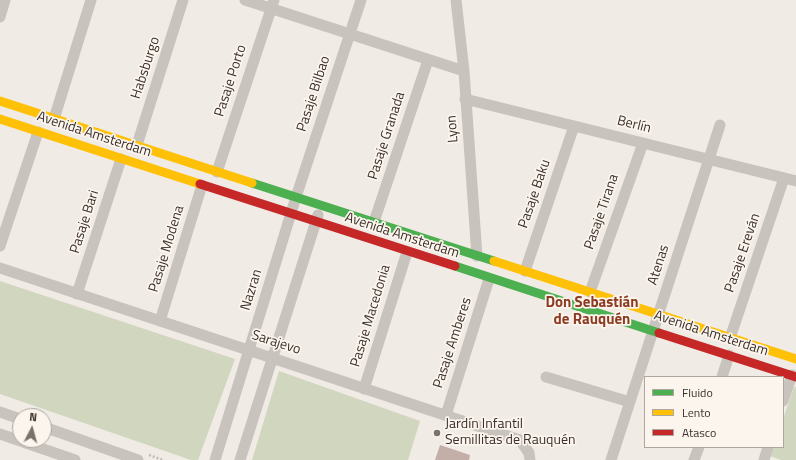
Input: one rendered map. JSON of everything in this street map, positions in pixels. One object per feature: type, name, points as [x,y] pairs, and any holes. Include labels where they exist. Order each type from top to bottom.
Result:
[{"type":"street","points":[[0,16],[5,0]]},
{"type":"street","points":[[54,119],[91,0]]},
{"type":"street","name":"Habsburgo","points":[[137,146],[183,0]]},
{"type":"street","points":[[245,0],[273,4],[350,34],[464,71]]},
{"type":"street","name":"Pasaje Bilbao","points":[[296,197],[361,0]]},
{"type":"street","name":"Lyon","points":[[456,0],[464,71],[477,256]]},
{"type":"street","name":"Pasaje Porto","points":[[217,172],[273,4]]},
{"type":"street","name":"Pasaje Granada","points":[[374,222],[428,60]]},
{"type":"street","name":"Berlín","points":[[465,99],[796,181]]},
{"type":"street","name":"Avenida Amsterdam","points":[[0,101],[730,338],[796,358]]},
{"type":"street","name":"Avenida Amsterdam","points":[[0,119],[489,279],[794,376]]},
{"type":"street","name":"Atenas","points":[[611,460],[720,125]]},
{"type":"street","name":"Pasaje Baku","points":[[525,271],[574,126]]},
{"type":"street","points":[[0,246],[38,132]]},
{"type":"street","name":"Pasaje Tirana","points":[[590,292],[643,143]]},
{"type":"street","name":"Pasaje Bari","points":[[77,294],[121,159]]},
{"type":"street","name":"Pasaje Ereván","points":[[730,338],[784,178]]},
{"type":"street","name":"Pasaje Modena","points":[[160,321],[202,185]]},
{"type":"street","name":"Nazran","points":[[215,460],[296,197]]},
{"type":"street","points":[[240,460],[321,205]]},
{"type":"street","name":"Pasaje Macedonia","points":[[364,389],[407,252]]},
{"type":"street","name":"Sarajevo","points":[[0,268],[520,440],[530,453],[530,460]]},
{"type":"street","name":"Pasaje Amberes","points":[[446,415],[489,279]]},
{"type":"street","points":[[722,376],[729,355]]},
{"type":"street","points":[[784,399],[794,376]]},
{"type":"street","points":[[546,377],[630,402]]},
{"type":"street","points":[[0,412],[12,416]]},
{"type":"street","points":[[52,430],[138,460]]},
{"type":"street","points":[[0,434],[75,460]]},
{"type":"street","points":[[694,460],[699,448]]},
{"type":"street","points":[[764,460],[768,448]]},
{"type":"green space","points":[[0,281],[235,359],[198,460],[191,460],[52,412],[52,408],[41,408],[0,394]]},
{"type":"green space","points":[[279,371],[420,421],[408,460],[252,460]]},
{"type":"green space","points":[[794,387],[796,387],[796,460],[781,460],[770,456],[773,448],[784,448],[784,416]]},
{"type":"building","points":[[440,445],[470,455],[469,460],[435,460]]},
{"type":"traffic: fast","points":[[252,183],[494,261]]},
{"type":"traffic: fast","points":[[455,266],[659,333]]},
{"type":"traffic: slow","points":[[0,101],[252,183]]},
{"type":"traffic: slow","points":[[0,119],[200,184]]},
{"type":"traffic: slow","points":[[494,261],[796,359]]},
{"type":"traffic: jam","points":[[200,184],[455,266]]},
{"type":"traffic: jam","points":[[659,333],[796,377]]},
{"type":"place","name":"Jardín Infantil Semillitas de Rauquén","points":[[437,433]]},
{"type":"district","name":"Don Sebastián de Rauquén","points":[[592,312]]}]
